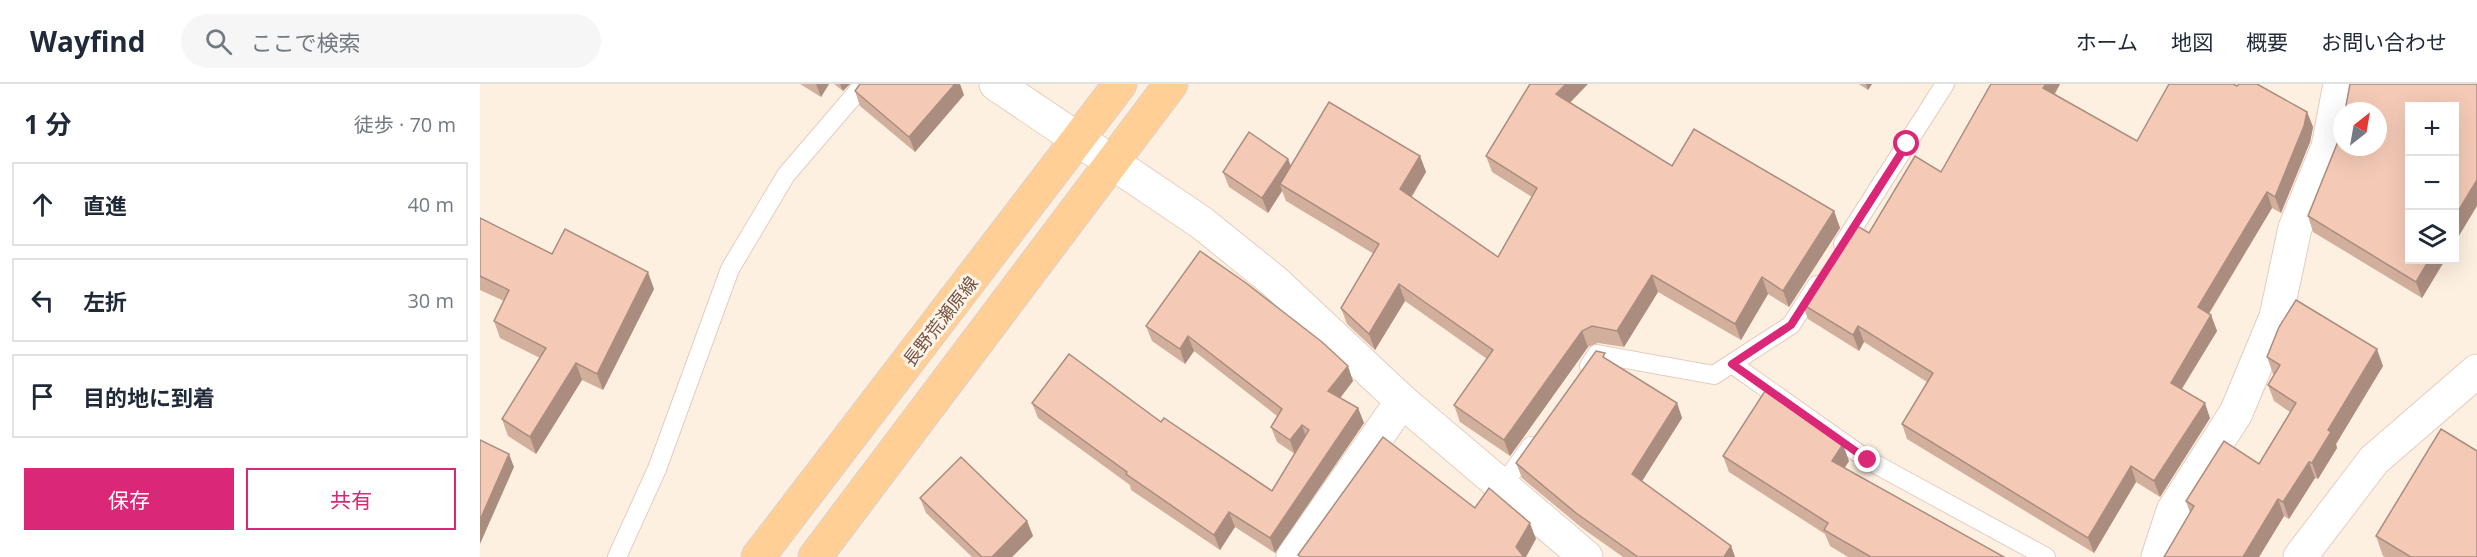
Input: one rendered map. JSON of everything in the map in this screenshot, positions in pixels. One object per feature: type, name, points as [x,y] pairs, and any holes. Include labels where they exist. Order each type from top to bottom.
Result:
[{"type":"main road","name":"長野荒瀬原線","points":[[758,557],[1079,141],[1120,84]]},
{"type":"main road","points":[[815,557],[1171,84]]},
{"type":"street","points":[[996,84],[1202,223],[1275,282],[1402,401],[1586,557]]},
{"type":"street","points":[[2158,557],[2173,511],[2236,413],[2276,317],[2295,228],[2328,147],[2340,84]]},
{"type":"street","points":[[2300,557],[2374,460],[2477,371]]},
{"type":"street","points":[[1293,557],[1402,401]]},
{"type":"lane","points":[[616,557],[657,469],[730,269],[786,175],[864,84]]},
{"type":"lane","points":[[1836,255],[1945,84]]},
{"type":"lane","points":[[1577,382],[1597,354],[1714,375],[1791,325],[1823,275]]},
{"type":"lane","points":[[1732,364],[1868,460],[2046,557]]},
{"type":"lane","points":[[1503,485],[1544,428]]},
{"type":"building","points":[[860,84],[955,84],[909,137],[855,91]]},
{"type":"building","points":[[1530,84],[1566,84],[1556,94],[1672,166],[1694,129],[1834,211],[1783,291],[1762,277],[1735,324],[1652,275],[1617,331],[1592,326],[1582,331],[1504,440],[1454,405],[1493,350],[1399,284],[1369,334],[1341,308],[1379,244],[1280,184],[1329,102],[1420,156],[1400,189],[1498,257],[1537,188],[1486,156]]},
{"type":"building","points":[[1991,84],[2046,84],[2043,88],[2137,141],[2169,84],[2233,84],[2237,86],[2257,84],[2307,112],[2304,126],[2275,197],[2267,192],[2198,307],[2211,315],[2171,383],[2205,403],[2154,481],[2131,466],[2088,538],[1902,424],[1933,373],[1858,326],[1853,335],[1802,304],[1854,224],[1869,233],[1915,156],[1941,172]]},
{"type":"building","points":[[2350,84],[2477,84],[2477,180],[2459,210],[2459,102],[2405,102],[2405,264],[2427,264],[2416,282],[2308,216],[2333,154],[2333,156],[2387,156],[2387,102],[2347,102]]},
{"type":"building","points":[[1249,132],[1288,159],[1262,198],[1223,172]]},
{"type":"building","points":[[480,218],[552,254],[565,229],[648,272],[597,374],[576,363],[530,437],[502,419],[546,348],[494,321],[509,290],[480,276]]},
{"type":"building","points":[[1200,251],[1246,283],[1322,342],[1348,366],[1328,391],[1358,408],[1270,538],[1229,512],[1214,535],[1126,474],[1127,472],[1032,403],[1069,354],[1161,422],[1164,418],[1272,491],[1309,430],[1302,425],[1290,440],[1271,427],[1282,409],[1188,336],[1180,349],[1146,326]]},
{"type":"building","points":[[2296,300],[2377,349],[2328,430],[2331,432],[2312,463],[2309,462],[2283,502],[2278,499],[2243,557],[2164,557],[2194,506],[2186,501],[2224,441],[2259,464],[2296,403],[2268,385],[2280,365],[2267,357],[2279,327]]},
{"type":"building","points":[[1596,351],[1605,353],[1603,357],[1677,403],[1632,474],[1731,546],[1724,557],[1638,557],[1576,513],[1516,463]]},
{"type":"building","points":[[1765,391],[1843,444],[1832,461],[2004,557],[1871,557],[1824,530],[1828,523],[1723,456]]},
{"type":"building","points":[[2441,429],[2477,451],[2477,557],[2411,557],[2376,536]]},
{"type":"building","points":[[1383,437],[1475,508],[1489,488],[1530,523],[1516,547],[1524,557],[1301,557],[1298,555]]},
{"type":"building","points":[[480,440],[509,454],[480,520]]},
{"type":"building","points":[[961,457],[1027,521],[992,557],[982,557],[920,498]]},
{"type":"route","points":[[1868,460],[1732,364],[1791,325],[1907,144]]}]
